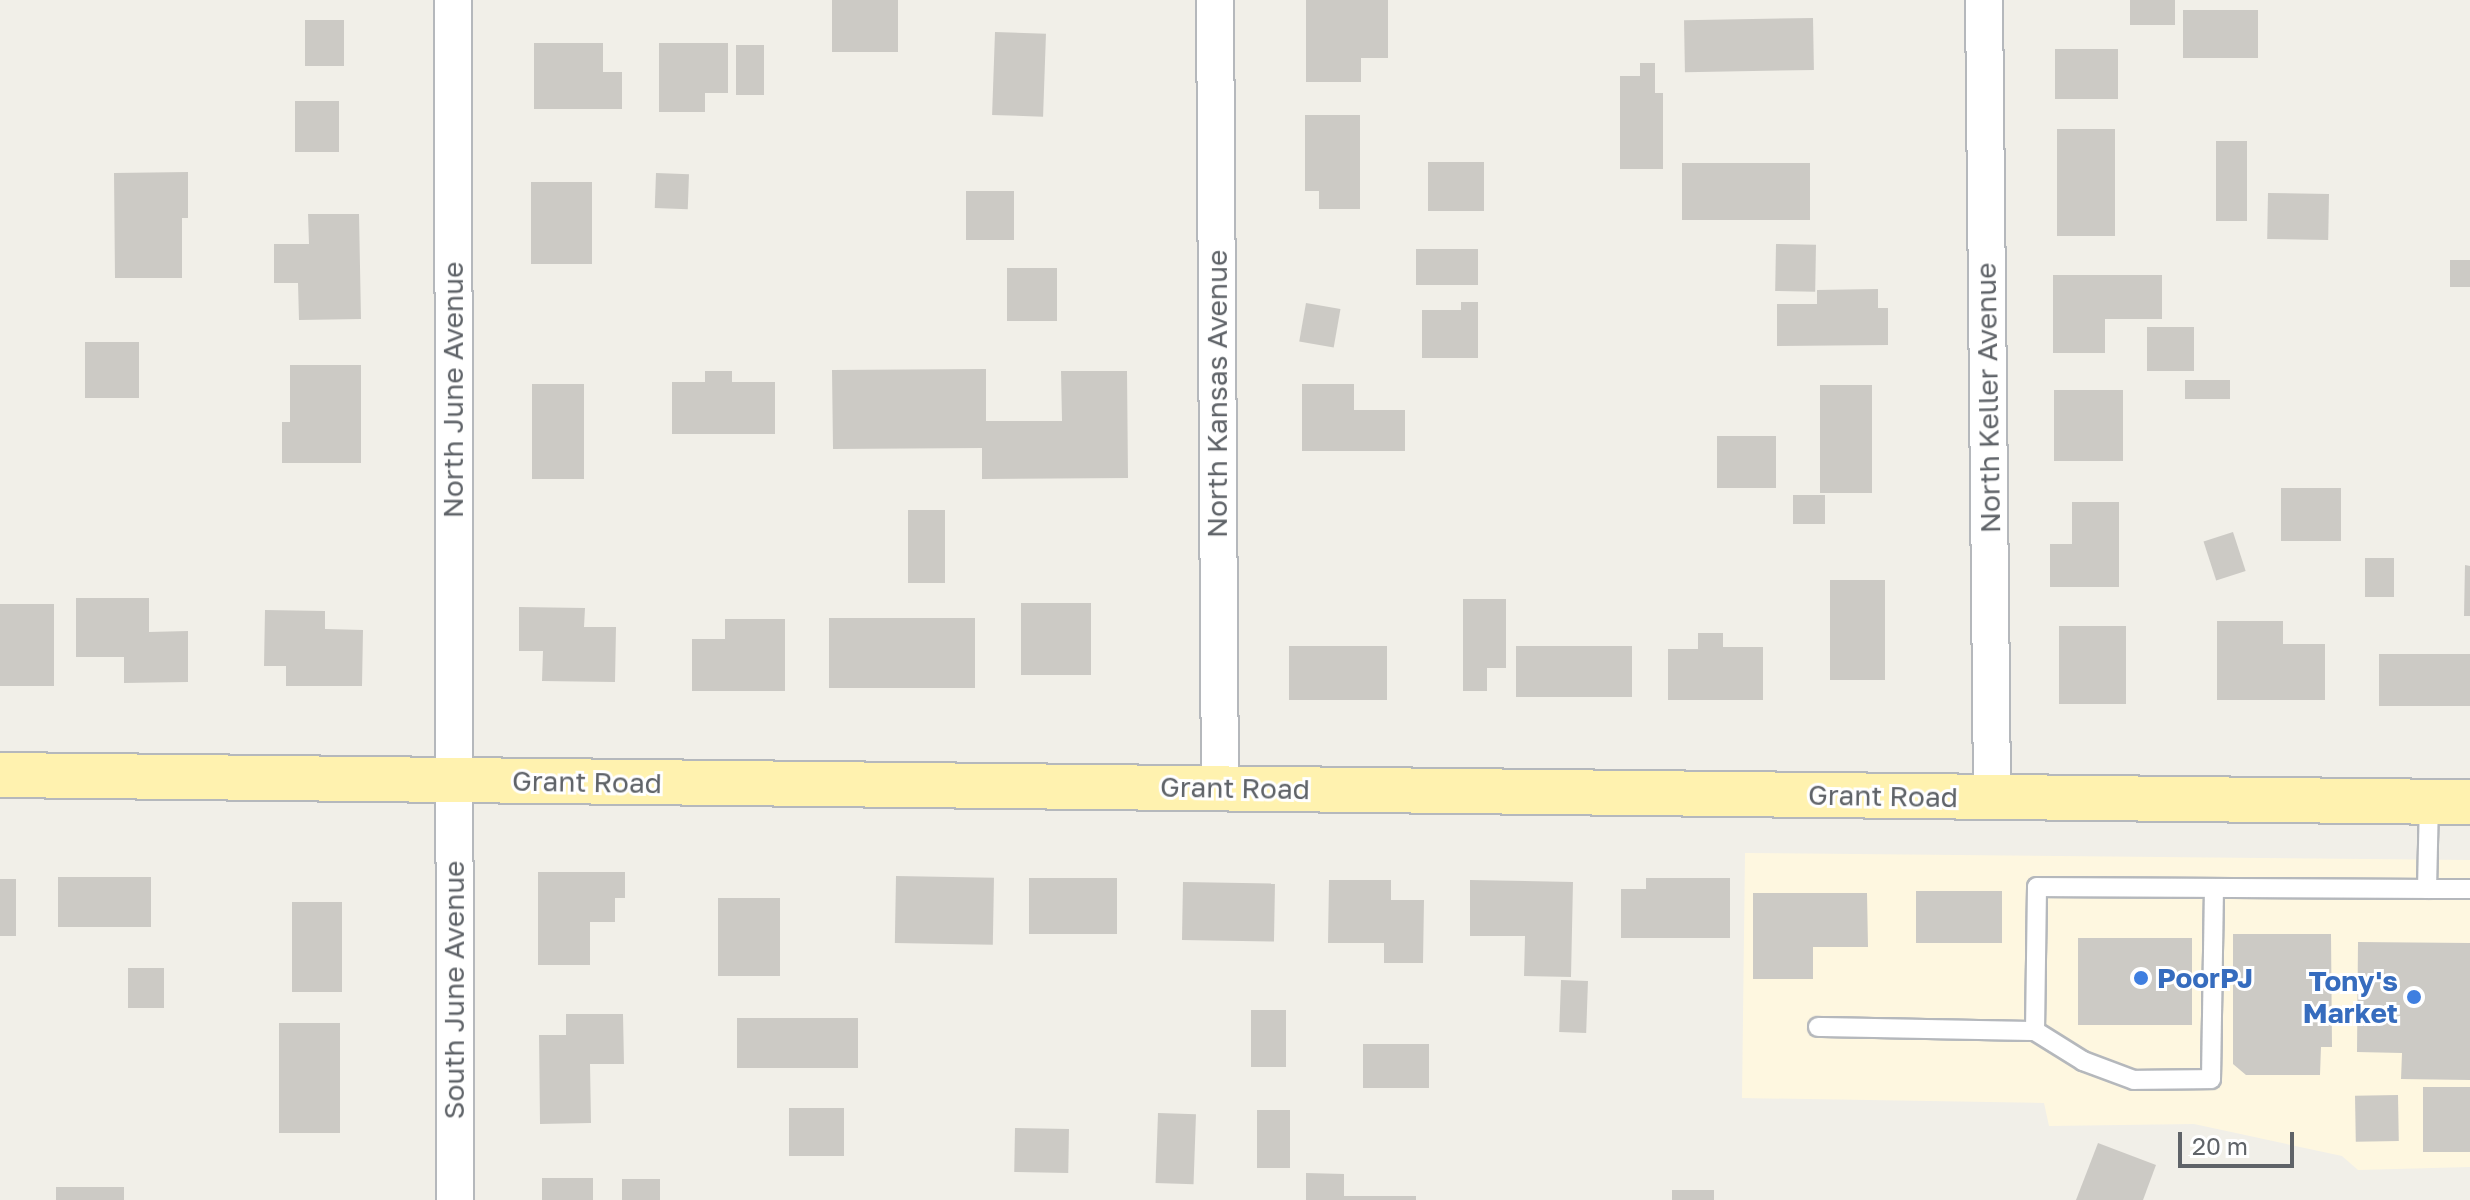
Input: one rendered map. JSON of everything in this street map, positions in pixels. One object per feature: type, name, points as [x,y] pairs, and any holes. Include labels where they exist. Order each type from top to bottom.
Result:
[{"type":"main road","name":"Grant Road","points":[[0,775],[2450,802]]},
{"type":"street","name":"North June Avenue","points":[[453,0],[454,780]]},
{"type":"street","name":"North Kansas Avenue","points":[[1215,0],[1220,788]]},
{"type":"street","name":"North Keller Avenue","points":[[1984,0],[1992,797]]},
{"type":"street","name":"South June Avenue","points":[[454,780],[455,1200]]},
{"type":"lane","points":[[2427,889],[2450,802]]},
{"type":"lane","points":[[2035,1031],[2037,887],[2470,889]]},
{"type":"lane","points":[[1818,1027],[2035,1031],[2083,1061],[2134,1080],[2211,1079],[2214,888]]},
{"type":"shaded area","points":[[1745,853],[2470,860],[2470,1167],[2358,1170],[2342,1156],[2194,1124],[2049,1126],[2044,1103],[1742,1098]]},
{"type":"building","points":[[832,0],[898,0],[898,52],[832,52]]},
{"type":"building","points":[[1306,0],[1388,0],[1388,58],[1361,58],[1361,82],[1306,82]]},
{"type":"building","points":[[2130,0],[2175,0],[2175,25],[2130,25]]},
{"type":"building","points":[[2183,10],[2258,10],[2258,58],[2183,58]]},
{"type":"building","points":[[1813,18],[1814,70],[1685,72],[1684,20]]},
{"type":"building","points":[[305,20],[344,20],[344,66],[305,66]]},
{"type":"building","points":[[995,32],[1046,34],[1043,117],[992,115]]},
{"type":"building","points":[[534,43],[603,43],[603,72],[622,72],[622,109],[534,109]]},
{"type":"building","points":[[659,43],[728,43],[728,93],[705,93],[705,112],[659,112]]},
{"type":"building","points":[[736,45],[764,45],[764,95],[736,95]]},
{"type":"building","points":[[2055,49],[2118,49],[2118,99],[2055,99]]},
{"type":"building","points":[[1640,63],[1655,63],[1655,93],[1663,93],[1663,169],[1620,169],[1620,76],[1640,76]]},
{"type":"building","points":[[295,101],[339,101],[339,152],[295,152]]},
{"type":"building","points":[[1305,115],[1360,115],[1360,209],[1319,209],[1319,191],[1305,191]]},
{"type":"building","points":[[2057,129],[2115,129],[2115,236],[2057,236]]},
{"type":"building","points":[[2216,141],[2247,141],[2247,221],[2216,221]]},
{"type":"building","points":[[1428,162],[1484,162],[1484,211],[1428,211]]},
{"type":"building","points":[[1682,163],[1810,163],[1810,220],[1682,220]]},
{"type":"building","points":[[188,172],[188,218],[182,218],[182,278],[115,278],[114,173]]},
{"type":"building","points":[[656,173],[689,174],[688,209],[655,208]]},
{"type":"building","points":[[531,182],[592,182],[592,264],[531,264]]},
{"type":"building","points":[[966,191],[1014,191],[1014,240],[966,240]]},
{"type":"building","points":[[2268,193],[2329,194],[2328,240],[2267,239]]},
{"type":"building","points":[[308,214],[359,214],[361,319],[299,320],[298,283],[274,283],[274,244],[309,244]]},
{"type":"building","points":[[1776,244],[1816,245],[1815,292],[1775,291]]},
{"type":"building","points":[[1416,249],[1478,249],[1478,285],[1416,285]]},
{"type":"building","points":[[2450,260],[2470,260],[2470,287],[2450,287]]},
{"type":"building","points":[[1007,268],[1057,268],[1057,321],[1007,321]]},
{"type":"building","points":[[2053,275],[2162,275],[2162,319],[2105,319],[2105,353],[2053,353]]},
{"type":"building","points":[[1878,289],[1878,308],[1888,308],[1888,345],[1777,346],[1777,304],[1817,304],[1817,290]]},
{"type":"building","points":[[1461,302],[1478,302],[1478,358],[1422,358],[1422,310],[1461,310]]},
{"type":"building","points":[[1306,303],[1340,309],[1334,347],[1299,341]]},
{"type":"building","points":[[2147,327],[2194,327],[2194,371],[2147,371]]},
{"type":"building","points":[[85,342],[139,342],[139,398],[85,398]]},
{"type":"building","points":[[290,365],[361,365],[361,463],[282,463],[282,422],[290,422]]},
{"type":"building","points":[[986,369],[986,421],[1062,421],[1061,371],[1127,371],[1128,478],[982,479],[982,448],[833,449],[832,370]]},
{"type":"building","points":[[705,371],[732,371],[732,382],[775,382],[775,434],[672,434],[672,382],[705,382]]},
{"type":"building","points":[[2185,380],[2230,380],[2230,399],[2185,399]]},
{"type":"building","points":[[532,384],[584,384],[584,479],[532,479]]},
{"type":"building","points":[[1302,384],[1354,384],[1354,410],[1405,410],[1405,451],[1302,451]]},
{"type":"building","points":[[1820,385],[1872,385],[1872,493],[1820,493]]},
{"type":"building","points":[[2054,390],[2123,390],[2123,461],[2054,461]]},
{"type":"building","points":[[1717,436],[1776,436],[1776,488],[1717,488]]},
{"type":"building","points":[[2281,488],[2341,488],[2341,541],[2281,541]]},
{"type":"building","points":[[1793,495],[1825,495],[1825,524],[1793,524]]},
{"type":"building","points":[[2072,502],[2119,502],[2119,587],[2050,587],[2050,544],[2072,544]]},
{"type":"building","points":[[908,510],[945,510],[945,583],[908,583]]},
{"type":"building","points":[[2233,532],[2246,571],[2216,581],[2204,542]]},
{"type":"building","points":[[2365,558],[2394,558],[2394,597],[2365,597]]},
{"type":"building","points":[[2465,565],[2470,566],[2470,616],[2464,616]]},
{"type":"building","points":[[1830,580],[1885,580],[1885,680],[1830,680]]},
{"type":"building","points":[[76,598],[149,598],[149,632],[188,631],[188,682],[124,683],[124,657],[76,657]]},
{"type":"building","points":[[1463,599],[1506,599],[1506,668],[1487,668],[1487,691],[1463,691]]},
{"type":"building","points":[[1021,603],[1091,603],[1091,675],[1021,675]]},
{"type":"building","points":[[0,604],[54,604],[54,686],[0,686]]},
{"type":"building","points":[[519,607],[585,608],[584,627],[616,627],[615,682],[542,681],[543,651],[519,651]]},
{"type":"building","points":[[265,610],[325,611],[325,629],[363,630],[362,686],[286,686],[286,666],[264,666]]},
{"type":"building","points":[[829,618],[975,618],[975,688],[829,688]]},
{"type":"building","points":[[725,619],[785,619],[785,691],[692,691],[692,639],[725,639]]},
{"type":"building","points":[[2217,621],[2283,621],[2283,644],[2325,644],[2325,700],[2217,700]]},
{"type":"building","points":[[2059,626],[2126,626],[2126,704],[2059,704]]},
{"type":"building","points":[[1698,633],[1723,633],[1723,647],[1763,647],[1763,700],[1668,700],[1668,649],[1698,649]]},
{"type":"building","points":[[1289,646],[1387,646],[1387,700],[1289,700]]},
{"type":"building","points":[[1516,646],[1632,646],[1632,697],[1516,697]]},
{"type":"building","points":[[2379,654],[2470,654],[2470,706],[2379,706]]},
{"type":"building","points":[[538,872],[625,872],[625,898],[615,898],[615,922],[590,922],[590,965],[538,965]]},
{"type":"building","points":[[896,876],[994,878],[993,945],[895,943]]},
{"type":"building","points":[[58,877],[151,877],[151,927],[58,927]]},
{"type":"building","points":[[1029,878],[1117,878],[1117,934],[1029,934]]},
{"type":"building","points":[[1646,878],[1730,878],[1730,938],[1621,938],[1621,889],[1646,889]]},
{"type":"building","points":[[0,879],[16,879],[16,936],[0,936]]},
{"type":"building","points":[[1329,880],[1391,880],[1391,900],[1424,900],[1423,963],[1384,963],[1384,943],[1328,943]]},
{"type":"building","points":[[1470,880],[1573,882],[1571,977],[1524,976],[1525,936],[1470,936]]},
{"type":"building","points":[[1183,882],[1275,884],[1274,942],[1182,940]]},
{"type":"building","points":[[1916,891],[2002,891],[2002,943],[1916,943]]},
{"type":"building","points":[[1753,893],[1867,893],[1868,947],[1813,947],[1813,979],[1753,979]]},
{"type":"building","points":[[718,898],[780,898],[780,976],[718,976]]},
{"type":"building","points":[[292,902],[342,902],[342,992],[292,992]]},
{"type":"building","points":[[2233,934],[2331,934],[2332,1047],[2321,1047],[2320,1075],[2246,1075],[2233,1064]]},
{"type":"building","points":[[2078,938],[2192,938],[2192,1025],[2078,1025]]},
{"type":"building","name":"Tony's Market","points":[[2358,942],[2470,943],[2470,1080],[2401,1079],[2402,1053],[2357,1052]]},
{"type":"building","points":[[128,968],[164,968],[164,1008],[128,1008]]},
{"type":"building","points":[[1561,980],[1588,981],[1586,1033],[1559,1032]]},
{"type":"building","points":[[1251,1010],[1286,1010],[1286,1067],[1251,1067]]},
{"type":"building","points":[[566,1014],[623,1014],[624,1064],[590,1064],[591,1123],[540,1124],[539,1035],[566,1035]]},
{"type":"building","points":[[737,1018],[858,1018],[858,1068],[737,1068]]},
{"type":"building","points":[[279,1023],[340,1023],[340,1133],[279,1133]]},
{"type":"building","points":[[1363,1044],[1429,1044],[1429,1088],[1363,1088]]},
{"type":"building","points":[[2423,1087],[2470,1087],[2470,1152],[2423,1152]]},
{"type":"building","points":[[2398,1095],[2399,1141],[2356,1142],[2355,1096]]},
{"type":"building","points":[[789,1108],[844,1108],[844,1156],[789,1156]]},
{"type":"building","points":[[1257,1110],[1290,1110],[1290,1168],[1257,1168]]},
{"type":"building","points":[[1158,1113],[1196,1114],[1194,1184],[1156,1183]]},
{"type":"building","points":[[1015,1128],[1069,1129],[1068,1173],[1014,1172]]},
{"type":"building","points":[[2098,1143],[2156,1165],[2143,1200],[2076,1200]]},
{"type":"building","points":[[1306,1173],[1344,1174],[1344,1196],[1416,1196],[1416,1200],[1306,1200]]},
{"type":"building","points":[[542,1178],[593,1178],[593,1200],[542,1200]]},
{"type":"building","points":[[622,1179],[660,1179],[660,1200],[622,1200]]},
{"type":"building","points":[[56,1187],[124,1187],[124,1200],[56,1200]]},
{"type":"building","points":[[1672,1190],[1714,1190],[1714,1200],[1672,1200]]},
{"type":"place","name":"PoorPJ","points":[[2141,978]]},
{"type":"place","name":"Tony's Market","points":[[2414,997]]}]
